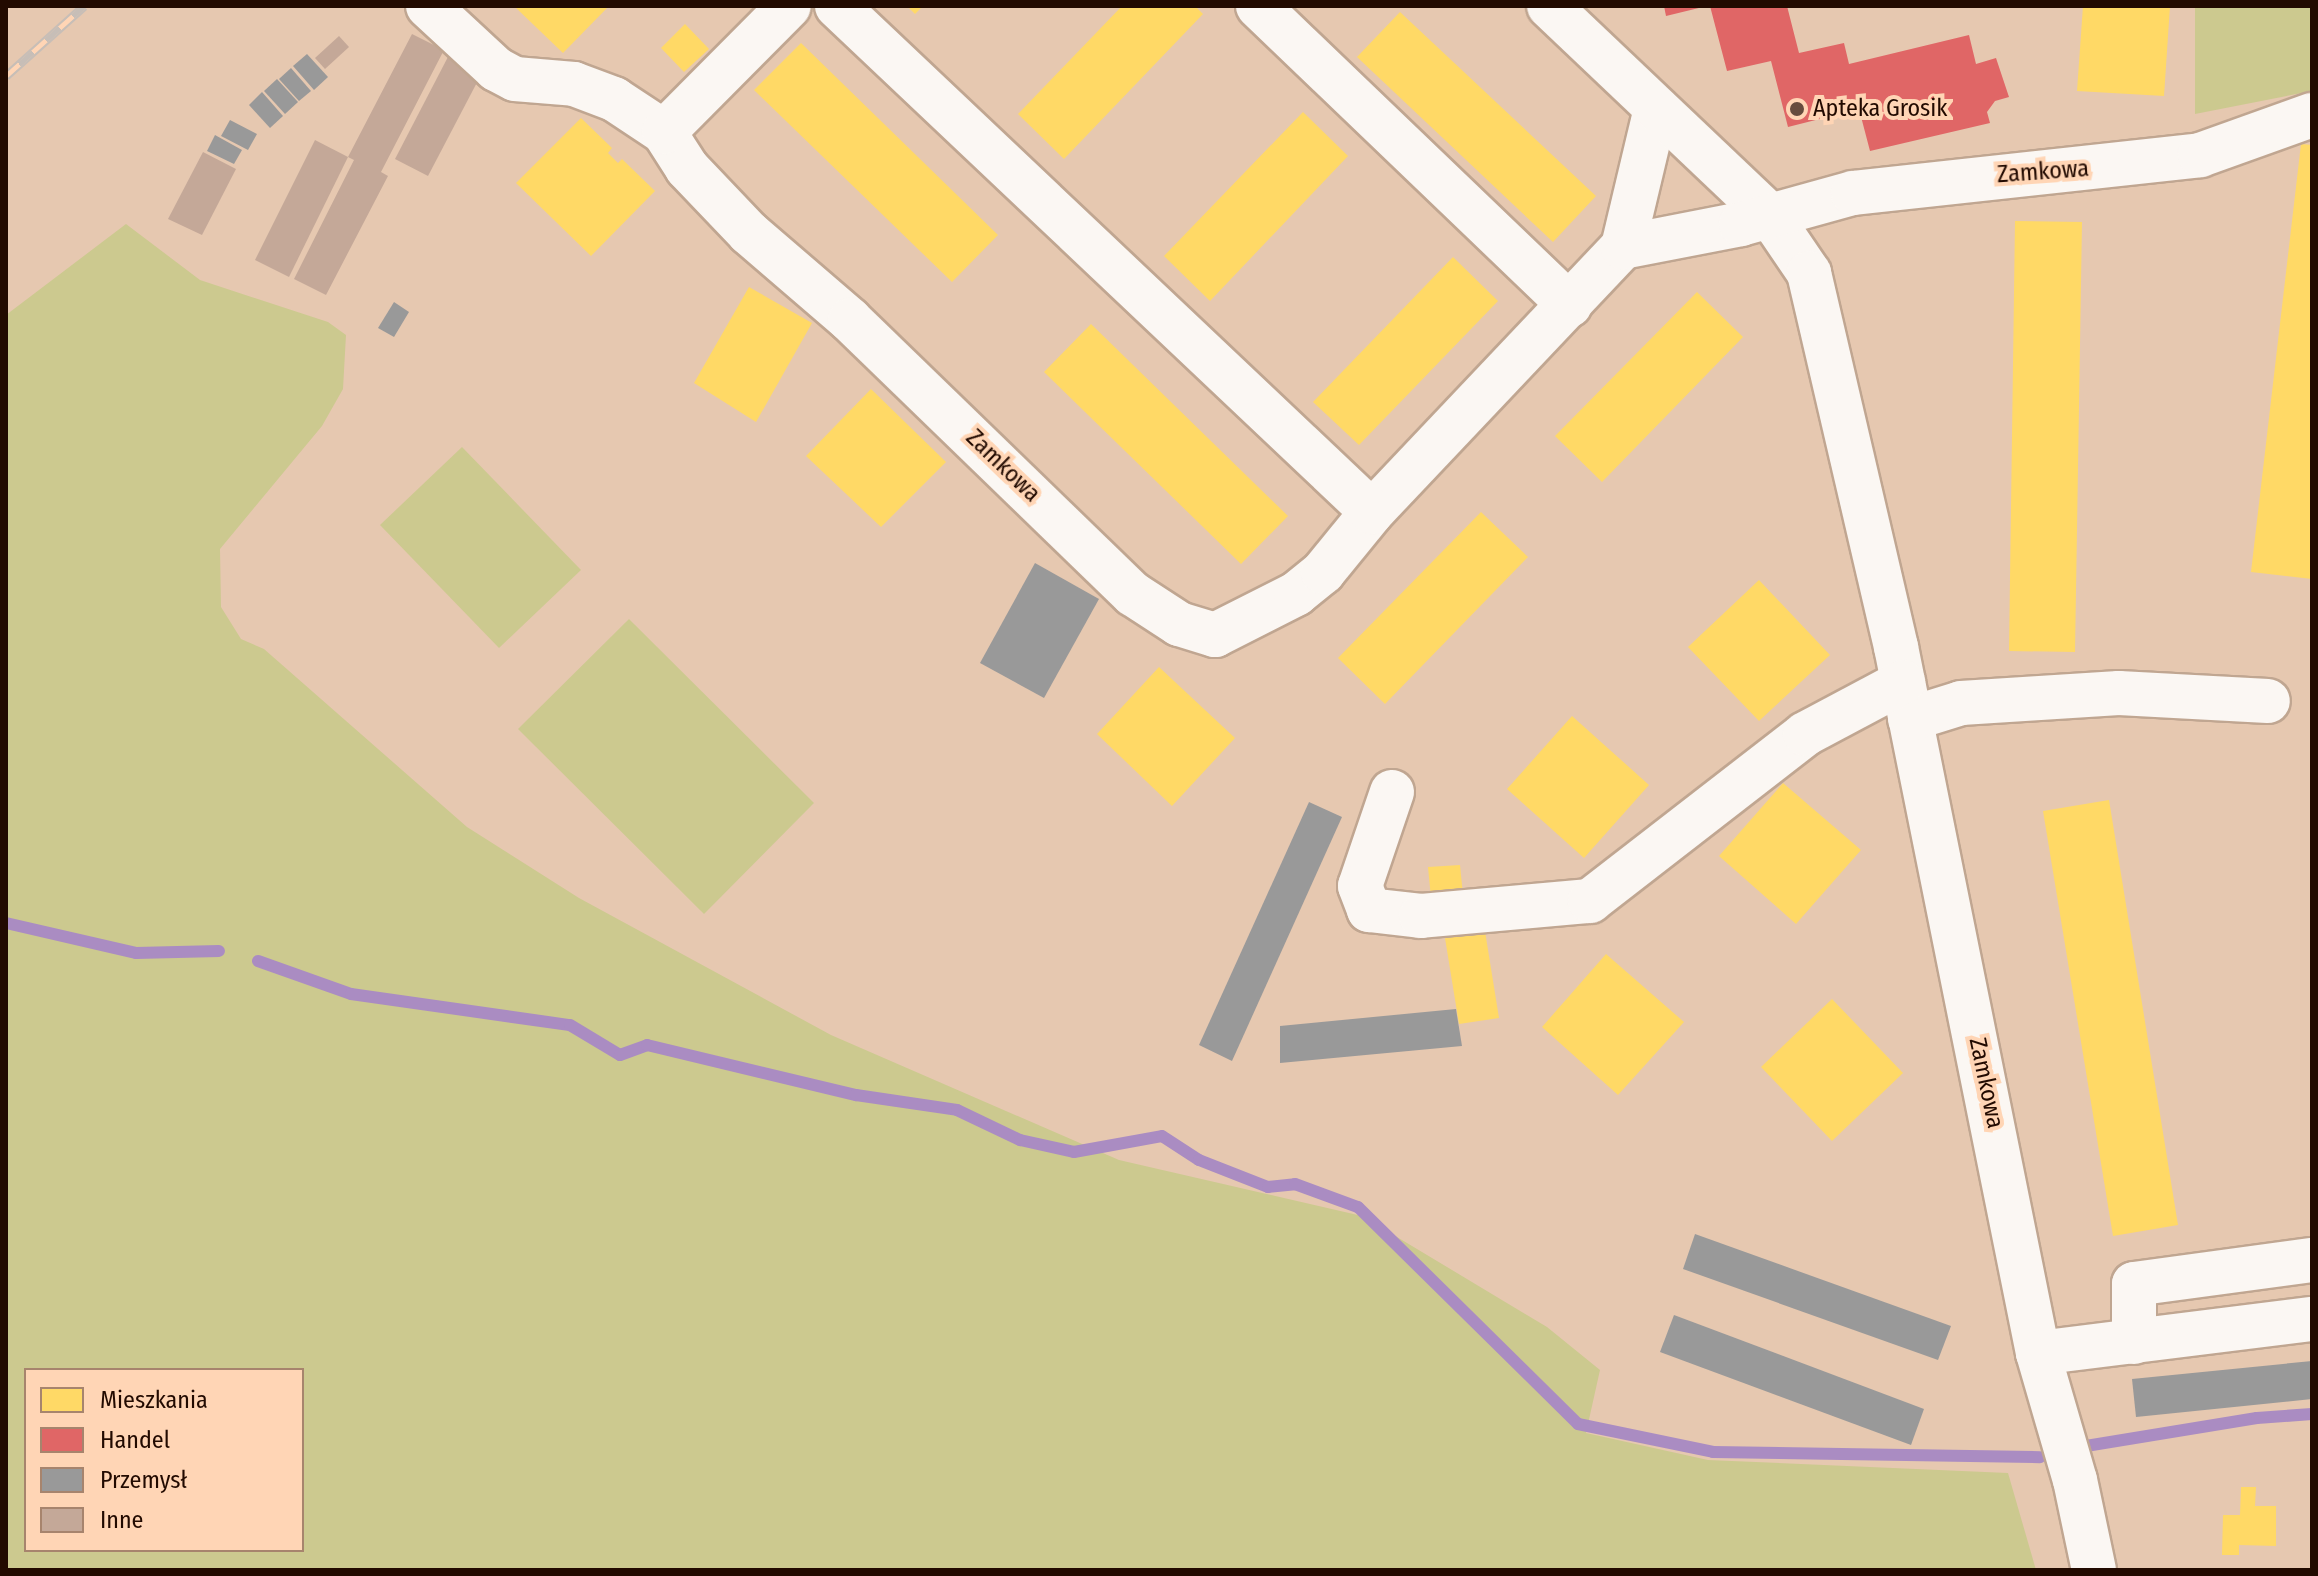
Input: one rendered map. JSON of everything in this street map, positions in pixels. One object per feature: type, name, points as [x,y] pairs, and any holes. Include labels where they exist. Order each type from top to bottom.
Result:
[{"type":"street","name":"Zamkowa","points":[[428,6],[496,69],[515,79],[574,84],[614,99],[664,132],[687,168],[749,233],[850,320],[1133,594],[1179,624],[1215,635],[1296,594],[1323,572],[1372,512],[1623,247],[1656,109]]},
{"type":"street","points":[[664,132],[789,6]]},
{"type":"street","points":[[837,6],[1372,512]]},
{"type":"street","points":[[1258,6],[1570,305]]},
{"type":"street","name":"Zamkowa","points":[[1549,6],[1771,217],[1809,273],[1907,701],[2038,1353],[2075,1480],[2094,1570]]},
{"type":"street","name":"Zamkowa","points":[[1623,247],[1771,217],[1895,187],[2200,155],[2312,115]]},
{"type":"street","points":[[1392,792],[1360,886],[1369,910],[1421,916],[1590,901],[1805,734],[1907,701],[1961,703],[2119,693],[2268,701]]},
{"type":"street","points":[[2134,1342],[2134,1284],[2312,1260]]},
{"type":"street","points":[[2038,1353],[2312,1319]]},
{"type":"shaded area","points":[[2195,6],[2312,8],[2312,91],[2195,114]]},
{"type":"shaded area","points":[[126,224],[200,280],[328,322],[346,335],[343,389],[322,426],[220,549],[221,607],[241,639],[264,649],[467,827],[579,898],[831,1035],[1119,1160],[1362,1216],[1547,1327],[1600,1370],[1586,1433],[1708,1460],[2008,1473],[2036,1570],[6,1570],[6,315]]},
{"type":"shaded area","points":[[462,447],[581,570],[499,648],[380,525]]},
{"type":"shaded area","points":[[629,619],[814,803],[704,914],[518,729]]},
{"type":"building: Mieszkania","points":[[514,6],[609,6],[563,53]]},
{"type":"building: Mieszkania","points":[[907,6],[923,6],[915,14]]},
{"type":"building: Mieszkania","points":[[1122,6],[1195,6],[1203,14],[1064,159],[1018,114]]},
{"type":"building: Mieszkania","points":[[2083,6],[2170,6],[2164,96],[2077,91]]},
{"type":"building: Mieszkania","points":[[1400,12],[1596,196],[1553,242],[1357,57]]},
{"type":"building: Mieszkania","points":[[685,24],[709,49],[684,72],[661,48]]},
{"type":"building: Mieszkania","points":[[801,43],[998,235],[952,282],[754,90]]},
{"type":"building: Mieszkania","points":[[1303,112],[1348,156],[1210,301],[1164,256]]},
{"type":"building: Mieszkania","points":[[581,118],[612,148],[608,153],[618,163],[622,159],[655,191],[591,256],[516,183]]},
{"type":"building: Mieszkania","points":[[2301,144],[2312,145],[2312,579],[2251,572]]},
{"type":"building: Mieszkania","points":[[2015,221],[2082,222],[2075,652],[2009,651]]},
{"type":"building: Mieszkania","points":[[1453,257],[1498,301],[1359,445],[1313,402]]},
{"type":"building: Mieszkania","points":[[749,287],[812,323],[756,422],[694,383]]},
{"type":"building: Mieszkania","points":[[1697,292],[1743,337],[1602,482],[1555,436]]},
{"type":"building: Mieszkania","points":[[1091,324],[1288,516],[1241,564],[1044,372]]},
{"type":"building: Mieszkania","points":[[871,389],[946,462],[881,527],[806,456]]},
{"type":"building: Mieszkania","points":[[1481,512],[1528,557],[1385,704],[1338,658]]},
{"type":"building: Mieszkania","points":[[1759,580],[1830,655],[1759,721],[1688,647]]},
{"type":"building: Mieszkania","points":[[1159,667],[1235,738],[1172,806],[1097,734]]},
{"type":"building: Mieszkania","points":[[1572,716],[1649,785],[1584,858],[1507,789]]},
{"type":"building: Mieszkania","points":[[1783,783],[1861,850],[1796,924],[1719,856]]},
{"type":"building: Mieszkania","points":[[2109,800],[2178,1225],[2113,1236],[2043,811]]},
{"type":"building: Mieszkania","points":[[1460,865],[1463,895],[1431,898],[1428,867]]},
{"type":"building: Mieszkania","points":[[1484,925],[1499,1018],[1459,1024],[1444,932]]},
{"type":"building: Mieszkania","points":[[1606,954],[1684,1022],[1618,1095],[1542,1027]]},
{"type":"building: Mieszkania","points":[[1832,999],[1903,1073],[1832,1141],[1761,1067]]},
{"type":"building: Mieszkania","points":[[2241,1487],[2256,1487],[2255,1506],[2276,1506],[2276,1546],[2239,1545],[2239,1555],[2222,1555],[2223,1515],[2240,1515]]},
{"type":"building: Handel","points":[[1664,6],[1702,6],[1703,7],[1666,16]]},
{"type":"building: Handel","points":[[1710,6],[1787,6],[1799,53],[1844,43],[1849,64],[1969,35],[1976,64],[1996,58],[2009,97],[1995,101],[1987,112],[1990,123],[1870,151],[1859,109],[1788,127],[1771,61],[1727,71]]},
{"type":"building: Przemysł","points":[[307,54],[328,77],[314,90],[293,66]]},
{"type":"building: Przemysł","points":[[291,68],[311,91],[299,101],[279,79]]},
{"type":"building: Przemysł","points":[[277,79],[298,102],[285,114],[264,91]]},
{"type":"building: Przemysł","points":[[262,92],[283,116],[270,128],[249,105]]},
{"type":"building: Przemysł","points":[[230,120],[257,134],[248,150],[221,136]]},
{"type":"building: Przemysł","points":[[215,135],[242,150],[234,164],[207,151]]},
{"type":"building: Przemysł","points":[[394,302],[409,312],[394,337],[378,328]]},
{"type":"building: Przemysł","points":[[1035,563],[1099,599],[1044,698],[980,663]]},
{"type":"building: Przemysł","points":[[1309,802],[1342,817],[1232,1061],[1199,1045]]},
{"type":"building: Przemysł","points":[[1456,1009],[1462,1046],[1280,1063],[1280,1026]]},
{"type":"building: Przemysł","points":[[1695,1234],[1951,1326],[1938,1360],[1683,1269]]},
{"type":"building: Przemysł","points":[[1674,1315],[1924,1409],[1911,1445],[1660,1352]]},
{"type":"building: Przemysł","points":[[2312,1361],[2312,1399],[2136,1417],[2132,1379]]},
{"type":"building: Inne","points":[[412,34],[444,50],[381,172],[388,176],[326,295],[294,279],[354,160],[348,157]]},
{"type":"building: Inne","points":[[339,36],[349,47],[325,69],[315,58]]},
{"type":"building: Inne","points":[[450,53],[483,71],[428,176],[395,159]]},
{"type":"building: Inne","points":[[315,140],[348,157],[289,277],[255,260]]},
{"type":"building: Inne","points":[[203,152],[236,169],[202,235],[168,219]]},
{"type":"waterway","points":[[6,923],[136,953],[219,951]]},
{"type":"waterway","points":[[258,961],[351,994],[570,1025],[620,1055],[647,1045],[856,1095],[957,1110],[1020,1140],[1074,1152],[1162,1136],[1199,1160],[1268,1187],[1295,1184],[1358,1207],[1578,1424],[1713,1452],[2040,1457]]},
{"type":"waterway","points":[[2086,1446],[2257,1418],[2312,1414]]},
{"type":"railway","points":[[6,76],[84,6]]},
{"type":"place","name":"Apteka Grosik","points":[[1797,109]]}]
